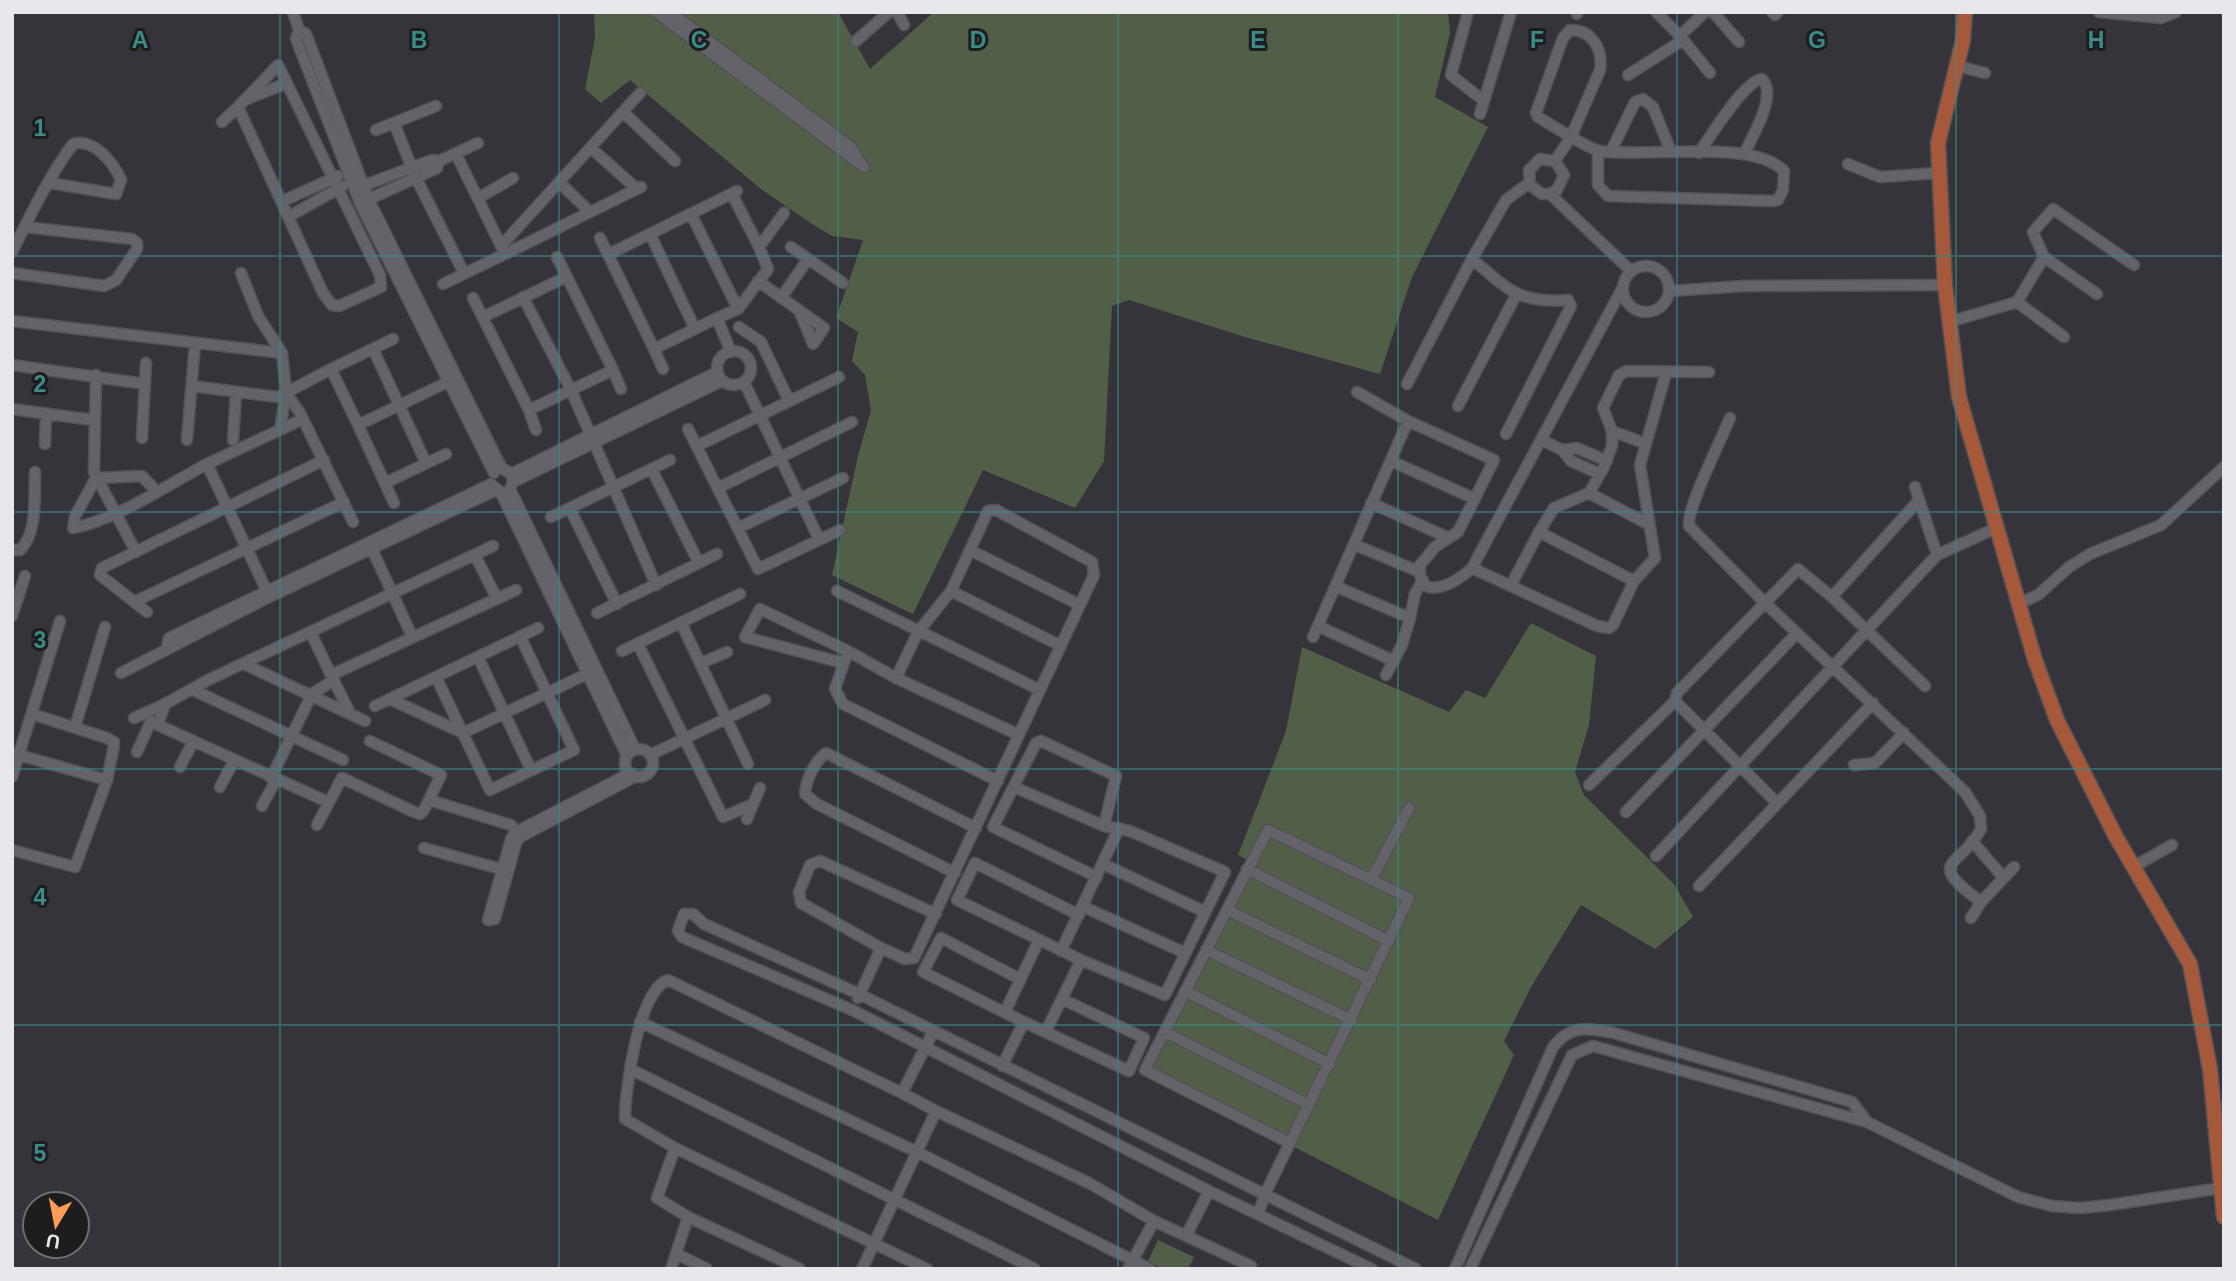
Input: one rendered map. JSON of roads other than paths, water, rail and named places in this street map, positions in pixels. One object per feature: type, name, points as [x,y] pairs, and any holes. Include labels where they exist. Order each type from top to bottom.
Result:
[{"type":"main road","points":[[1965,12],[1957,66],[1940,128],[1938,173],[1945,285],[1959,397],[2018,604],[2057,720],[2085,780],[2133,867],[2179,940],[2190,964],[2208,1056],[2224,1217]]},
{"type":"street","points":[[293,12],[299,30],[296,39],[354,182],[502,481],[631,752],[632,774]]},
{"type":"street","points":[[656,12],[864,167],[850,147],[670,12]]},
{"type":"street","points":[[856,41],[889,12]]},
{"type":"street","points":[[897,12],[905,25]]},
{"type":"street","points":[[1468,12],[1451,75],[1484,101]]},
{"type":"street","points":[[1480,114],[1511,12]]},
{"type":"street","points":[[1656,12],[1710,73]]},
{"type":"street","points":[[1628,75],[1681,38],[1705,12]]},
{"type":"street","points":[[1713,12],[1739,42]]},
{"type":"street","points":[[1772,12],[1775,15],[1778,12]]},
{"type":"street","points":[[2099,12],[2162,15],[2176,12]]},
{"type":"street","points":[[299,30],[306,34],[354,182]]},
{"type":"street","points":[[1555,161],[1572,137],[1600,70],[1601,60],[1595,41],[1575,30],[1570,30],[1563,38],[1536,113],[1542,120],[1572,137],[1598,151],[1744,154],[1770,159],[1784,171],[1783,190],[1778,200],[1608,196],[1598,184],[1598,151]]},
{"type":"street","points":[[222,122],[278,65],[380,275],[381,287],[340,306],[332,305],[323,293],[288,216],[241,103]]},
{"type":"street","points":[[1957,66],[1984,73]]},
{"type":"street","points":[[1699,153],[1740,96],[1756,80],[1762,79],[1767,85],[1767,97],[1744,154]]},
{"type":"street","points":[[241,103],[287,83]]},
{"type":"street","points":[[503,250],[640,93]]},
{"type":"street","points":[[1611,151],[1635,102],[1643,99],[1653,107],[1671,152]]},
{"type":"street","points":[[376,130],[436,106]]},
{"type":"street","points":[[624,113],[675,161]]},
{"type":"street","points":[[394,123],[414,173],[464,273]]},
{"type":"street","points":[[12,252],[68,150],[77,142],[101,152],[121,180],[116,194],[50,183]]},
{"type":"street","points":[[283,201],[336,183],[437,168],[439,161],[478,143]]},
{"type":"street","points":[[443,284],[503,250],[543,236],[639,188],[591,148]]},
{"type":"street","points":[[456,154],[503,250]]},
{"type":"street","points":[[1550,194],[1562,183],[1561,167],[1555,161],[1540,159],[1533,163],[1529,170],[1530,183],[1535,190],[1550,194],[1631,271]]},
{"type":"street","points":[[1848,164],[1880,177],[1938,173]]},
{"type":"street","points":[[364,202],[414,173]]},
{"type":"street","points":[[478,198],[513,178]]},
{"type":"street","points":[[288,216],[336,183]]},
{"type":"street","points":[[1407,384],[1506,200],[1530,183]]},
{"type":"street","points":[[561,184],[590,212]]},
{"type":"street","points":[[609,254],[734,193],[768,269],[738,309],[654,349]]},
{"type":"street","points":[[2097,294],[2044,257],[2033,232],[2053,209],[2134,265]]},
{"type":"street","points":[[759,247],[773,232],[774,226],[784,213]]},
{"type":"street","points":[[691,214],[738,309]]},
{"type":"street","points":[[529,219],[543,236]]},
{"type":"street","points":[[752,234],[774,226]]},
{"type":"street","points":[[12,273],[104,286],[116,280],[137,249],[137,243],[132,239],[25,227]]},
{"type":"street","points":[[650,234],[695,329]]},
{"type":"street","points":[[600,238],[663,369]]},
{"type":"street","points":[[791,247],[843,283]]},
{"type":"street","points":[[557,257],[621,389]]},
{"type":"street","points":[[1949,322],[2017,302],[2044,257]]},
{"type":"street","points":[[781,298],[808,259]]},
{"type":"street","points":[[1472,260],[1516,295],[1541,301],[1568,300],[1571,306],[1506,434]]},
{"type":"street","points":[[1355,545],[1421,576],[1433,588],[1439,589],[1472,568],[1631,271],[1642,266],[1660,270],[1667,279],[1669,291],[1661,306],[1644,312],[1628,303],[1623,286]]},
{"type":"street","points":[[241,273],[258,316],[282,353],[286,393],[280,429]]},
{"type":"street","points":[[483,317],[566,277]]},
{"type":"street","points":[[758,281],[799,310]]},
{"type":"street","points":[[1669,291],[1744,286],[1945,285]]},
{"type":"street","points":[[1458,406],[1516,295]]},
{"type":"street","points":[[523,297],[571,390],[656,585]]},
{"type":"street","points":[[472,298],[529,410],[536,430]]},
{"type":"street","points":[[2017,302],[2064,337]]},
{"type":"street","points":[[717,318],[730,352]]},
{"type":"street","points":[[12,321],[282,353]]},
{"type":"street","points":[[738,327],[761,342],[789,401]]},
{"type":"street","points":[[192,386],[264,397],[286,393],[393,339]]},
{"type":"street","points":[[187,440],[195,343]]},
{"type":"street","points":[[373,349],[426,463]]},
{"type":"street","points":[[730,352],[738,352],[750,362],[749,377],[744,383],[729,385],[719,377],[719,359],[730,352]]},
{"type":"street","points":[[142,438],[146,363]]},
{"type":"street","points":[[12,365],[145,384]]},
{"type":"street","points":[[331,369],[394,503]]},
{"type":"street","points":[[529,410],[613,370]]},
{"type":"street","points":[[1511,585],[1554,508],[1589,493],[1607,461],[1611,452],[1612,431],[1603,408],[1619,375],[1627,371],[1709,372]]},
{"type":"street","points":[[1472,568],[1604,628],[1613,625],[1634,581],[1655,558],[1640,481],[1644,443],[1666,373]]},
{"type":"street","points":[[96,375],[92,461],[96,478],[136,552]]},
{"type":"street","points":[[121,673],[167,648],[169,638],[371,547],[719,377]]},
{"type":"street","points":[[697,446],[839,377]]},
{"type":"street","points":[[358,425],[452,380]]},
{"type":"street","points":[[744,383],[819,539]]},
{"type":"street","points":[[1357,392],[1408,421],[1492,458],[1494,465],[1458,532],[1423,559],[1410,618],[1386,675]]},
{"type":"street","points":[[233,440],[236,393]]},
{"type":"street","points":[[286,393],[303,419],[353,522]]},
{"type":"street","points":[[12,409],[93,420]]},
{"type":"street","points":[[45,444],[46,414]]},
{"type":"street","points":[[1730,418],[1688,519],[1700,538],[1765,603],[1952,778],[1975,805],[1982,824],[1980,833],[1951,861],[1950,868],[1954,882],[1981,902]]},
{"type":"street","points":[[96,478],[75,516],[73,528],[114,512],[303,419]]},
{"type":"street","points":[[1313,637],[1320,627],[1408,421]]},
{"type":"street","points":[[718,488],[852,422]]},
{"type":"street","points":[[688,429],[758,569],[839,530]]},
{"type":"street","points":[[1612,431],[1644,443]]},
{"type":"street","points":[[1542,440],[1563,450],[1570,461],[1600,474]]},
{"type":"street","points":[[1563,450],[1577,448],[1607,461]]},
{"type":"street","points":[[385,483],[446,454]]},
{"type":"street","points":[[148,612],[100,572],[324,460]]},
{"type":"street","points":[[551,517],[670,460]]},
{"type":"street","points":[[1391,461],[1475,499]]},
{"type":"street","points":[[207,464],[229,506],[267,594]]},
{"type":"street","points":[[2018,604],[2038,595],[2068,567],[2090,554],[2161,525],[2224,467]]},
{"type":"street","points":[[653,470],[699,563]]},
{"type":"street","points":[[12,550],[20,550],[24,546],[32,526],[36,472]]},
{"type":"street","points":[[96,478],[142,476],[156,491]]},
{"type":"street","points":[[738,528],[843,478]]},
{"type":"street","points":[[1915,487],[1937,555]]},
{"type":"street","points":[[1589,493],[1648,524]]},
{"type":"street","points":[[1832,597],[1918,501]]},
{"type":"street","points":[[134,602],[344,502]]},
{"type":"street","points":[[1371,503],[1449,538]]},
{"type":"street","points":[[570,509],[617,604]]},
{"type":"street","points":[[896,678],[918,632],[951,591],[988,511],[996,510],[1092,562],[1094,575],[936,915],[914,958],[905,959],[881,948],[801,903],[799,892],[810,866],[820,861],[936,915]]},
{"type":"street","points":[[1656,856],[1937,555],[1996,528]]},
{"type":"street","points":[[1539,531],[1634,581]]},
{"type":"street","points":[[328,802],[137,716],[493,545]]},
{"type":"street","points":[[371,547],[412,636]]},
{"type":"street","points":[[970,550],[1080,604]]},
{"type":"street","points":[[597,614],[717,554]]},
{"type":"street","points":[[475,555],[497,599]]},
{"type":"street","points":[[1589,785],[1675,701],[1676,693],[1797,569],[1832,597],[1925,686]]},
{"type":"street","points":[[12,616],[25,576]]},
{"type":"street","points":[[1337,587],[1410,618]]},
{"type":"street","points":[[262,806],[312,694],[332,677],[412,636],[516,590]]},
{"type":"street","points":[[837,591],[1040,690]]},
{"type":"street","points":[[951,591],[1061,646]]},
{"type":"street","points":[[622,651],[740,594]]},
{"type":"street","points":[[843,663],[746,637],[760,609],[848,651],[896,678],[1019,735]]},
{"type":"street","points":[[12,777],[16,754],[32,714],[60,621]]},
{"type":"street","points":[[681,622],[748,764]]},
{"type":"street","points":[[75,727],[105,627]]},
{"type":"street","points":[[1320,627],[1394,661]]},
{"type":"street","points":[[375,706],[538,628]]},
{"type":"street","points":[[312,633],[349,711]]},
{"type":"street","points":[[1626,812],[1797,633]]},
{"type":"street","points":[[436,677],[490,790],[574,750],[520,636]]},
{"type":"street","points":[[638,644],[723,817],[753,804]]},
{"type":"street","points":[[848,651],[835,689],[843,704],[998,781]]},
{"type":"street","points":[[701,663],[727,652]]},
{"type":"street","points":[[478,657],[531,770]]},
{"type":"street","points":[[244,664],[349,711],[365,721]]},
{"type":"street","points":[[390,699],[463,733],[592,672]]},
{"type":"street","points":[[193,690],[343,760]]},
{"type":"street","points":[[631,752],[650,755],[765,700]]},
{"type":"street","points":[[1675,701],[1702,730],[1741,764],[1777,803]]},
{"type":"street","points":[[1699,886],[1873,703]]},
{"type":"street","points":[[137,752],[165,704]]},
{"type":"street","points":[[12,850],[75,867],[107,780],[114,742],[32,714]]},
{"type":"street","points":[[1854,765],[1875,763],[1904,733]]},
{"type":"street","points":[[317,825],[342,778],[419,814],[429,800],[441,775],[438,772],[370,741]]},
{"type":"street","points":[[1097,877],[993,827],[1036,743],[1041,741],[1116,776],[1104,826]]},
{"type":"street","points":[[180,767],[193,742]]},
{"type":"street","points":[[955,873],[817,804],[805,794],[806,785],[820,757],[826,753],[976,828]]},
{"type":"street","points":[[16,754],[107,780]]},
{"type":"street","points":[[424,848],[505,870],[518,834],[632,774],[650,771],[650,755]]},
{"type":"street","points":[[220,788],[234,761]]},
{"type":"street","points":[[1014,787],[1104,826],[1119,828],[1225,872],[1165,995],[1038,942],[957,900],[975,863],[1081,911],[1185,953]]},
{"type":"street","points":[[747,819],[760,788]]},
{"type":"street","points":[[429,800],[511,825],[518,834]]},
{"type":"street","points":[[1371,880],[1409,808]]},
{"type":"street","points":[[1061,951],[1119,828]]},
{"type":"street","points":[[1259,1212],[1265,1194],[1352,1020],[1409,898],[1268,830],[1145,1070],[1290,1143]]},
{"type":"street","points":[[1972,841],[2003,877]]},
{"type":"street","points":[[2133,867],[2172,845]]},
{"type":"street","points":[[1104,864],[1205,912]]},
{"type":"street","points":[[1971,918],[1981,902],[2014,867]]},
{"type":"street","points":[[1247,869],[1389,941]]},
{"type":"street","points":[[1227,910],[1371,980]]},
{"type":"street","points":[[1372,1269],[852,1010],[682,937],[678,931],[680,919],[684,914],[693,914],[704,924],[859,994],[1416,1269]]},
{"type":"street","points":[[1020,979],[941,938],[923,972],[1129,1071],[1144,1038],[1062,999]]},
{"type":"street","points":[[1004,1012],[1038,942]]},
{"type":"street","points":[[852,1010],[881,948]]},
{"type":"street","points":[[1206,950],[1352,1020]]},
{"type":"street","points":[[1046,1031],[1081,960]]},
{"type":"street","points":[[927,1269],[626,1122],[629,1069],[640,1022],[660,985],[668,980],[1089,1183],[1154,1221],[1251,1266],[1250,1269]]},
{"type":"street","points":[[1185,991],[1330,1064]]},
{"type":"street","points":[[640,1022],[917,1152],[1131,1264],[1150,1269]]},
{"type":"street","points":[[1002,1066],[1024,1022]]},
{"type":"street","points":[[1455,1269],[1553,1047],[1563,1034],[1576,1029],[1614,1033],[1852,1102],[1867,1122]]},
{"type":"street","points":[[902,1093],[933,1032]]},
{"type":"street","points":[[1164,1032],[1309,1105]]},
{"type":"street","points":[[1470,1269],[1572,1055],[1587,1047],[1601,1046],[1867,1122],[2018,1197],[2052,1206],[2090,1207],[2221,1188]]},
{"type":"street","points":[[629,1069],[1035,1269]]},
{"type":"street","points":[[862,1269],[936,1111]]},
{"type":"street","points":[[675,1148],[657,1198],[688,1217],[800,1269]]},
{"type":"street","points":[[1187,1234],[1205,1188],[1208,1167]]},
{"type":"street","points":[[671,1269],[688,1217]]},
{"type":"street","points":[[1131,1264],[1154,1221]]},
{"type":"street","points":[[677,1254],[707,1269]]}]
